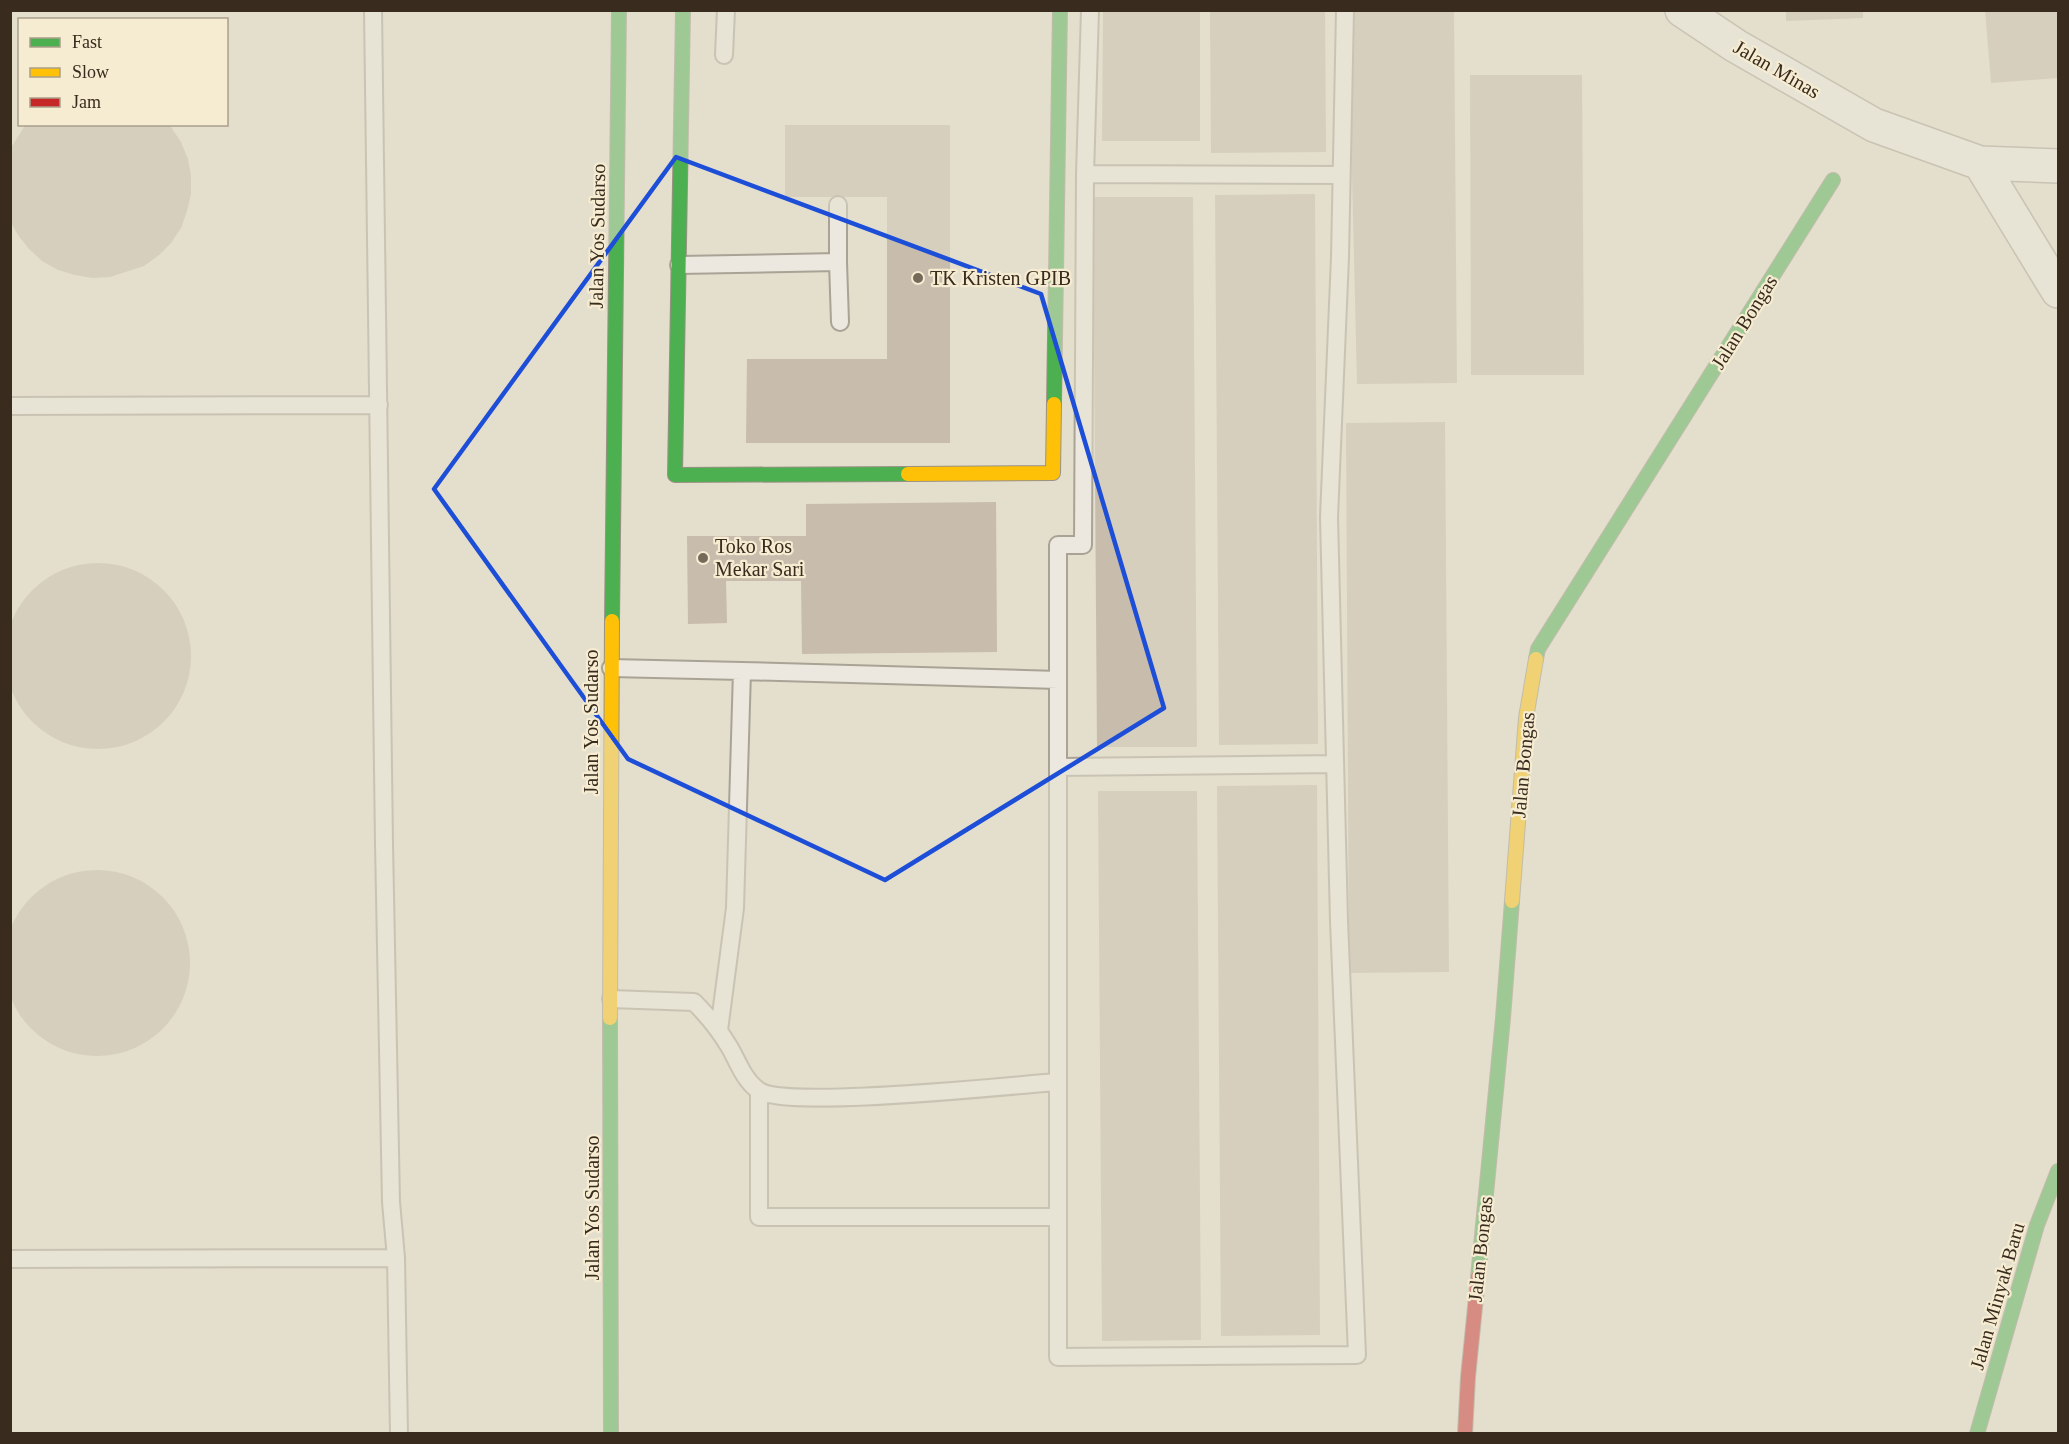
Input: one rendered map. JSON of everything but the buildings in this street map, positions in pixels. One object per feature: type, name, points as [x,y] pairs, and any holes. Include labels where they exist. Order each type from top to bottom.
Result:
[{"type":"street","name":"Jalan Yos Sudarso","points":[[611,1434],[611,668],[619,10]]},
{"type":"street","points":[[683,10],[675,476],[1053,472],[1060,10]]},
{"type":"street","name":"Jalan Minas","points":[[1682,10],[1736,46],[1874,125],[1980,163]]},
{"type":"street","points":[[1980,163],[2058,166]]},
{"type":"street","points":[[1980,163],[2058,291]]},
{"type":"street","name":"Jalan Bongas","points":[[1465,1434],[1469,1366],[1503,1018],[1526,718],[1538,649],[1833,180]]},
{"type":"street","name":"Jalan Minyak Baru","points":[[1977,1434],[2037,1225],[2058,1171]]},
{"type":"lane","points":[[373,10],[384,868],[391,1202],[396,1257],[399,1434]]},
{"type":"lane","points":[[724,55],[726,10]]},
{"type":"lane","points":[[1090,10],[1085,174],[1083,545],[1058,545],[1058,1357],[1358,1355],[1340,944],[1329,517],[1340,257],[1345,10]]},
{"type":"lane","points":[[1085,174],[1341,174]]},
{"type":"lane","points":[[838,205],[840,322]]},
{"type":"lane","points":[[679,265],[838,262]]},
{"type":"lane","points":[[10,406],[379,405]]},
{"type":"lane","points":[[611,668],[1058,680]]},
{"type":"lane","points":[[719,1030],[735,908],[742,671]]},
{"type":"lane","points":[[1058,767],[1334,764]]},
{"type":"lane","points":[[611,999],[694,1002],[719,1030],[744,1075],[759,1092],[790,1099],[833,1099],[1058,1082]]},
{"type":"lane","points":[[759,1092],[759,1217],[1057,1217]]},
{"type":"lane","points":[[10,1259],[396,1257]]},
{"type":"highlighted area","points":[[676,157],[1041,294],[1164,708],[885,880],[628,759],[434,489]]},
{"type":"traffic: fast","points":[[612,621],[619,10]]},
{"type":"traffic: fast","points":[[683,10],[675,475],[908,474]]},
{"type":"traffic: fast","points":[[1054,404],[1060,10]]},
{"type":"traffic: fast","points":[[1536,659],[1538,649],[1833,180]]},
{"type":"traffic: fast","points":[[1478,1277],[1512,901]]},
{"type":"traffic: fast","points":[[610,1018],[611,1434]]},
{"type":"traffic: fast","points":[[1977,1434],[2037,1225],[2058,1171]]},
{"type":"traffic: slow","points":[[908,474],[1053,473],[1054,404]]},
{"type":"traffic: slow","points":[[610,1018],[612,621]]},
{"type":"traffic: slow","points":[[1512,901],[1526,718],[1536,659]]},
{"type":"traffic: jam","points":[[1465,1434],[1478,1277]]},
{"type":"place","name":"TK Kristen GPIB","points":[[918,278]]},
{"type":"place","name":"Toko Ros Mekar Sari","points":[[703,558]]}]
